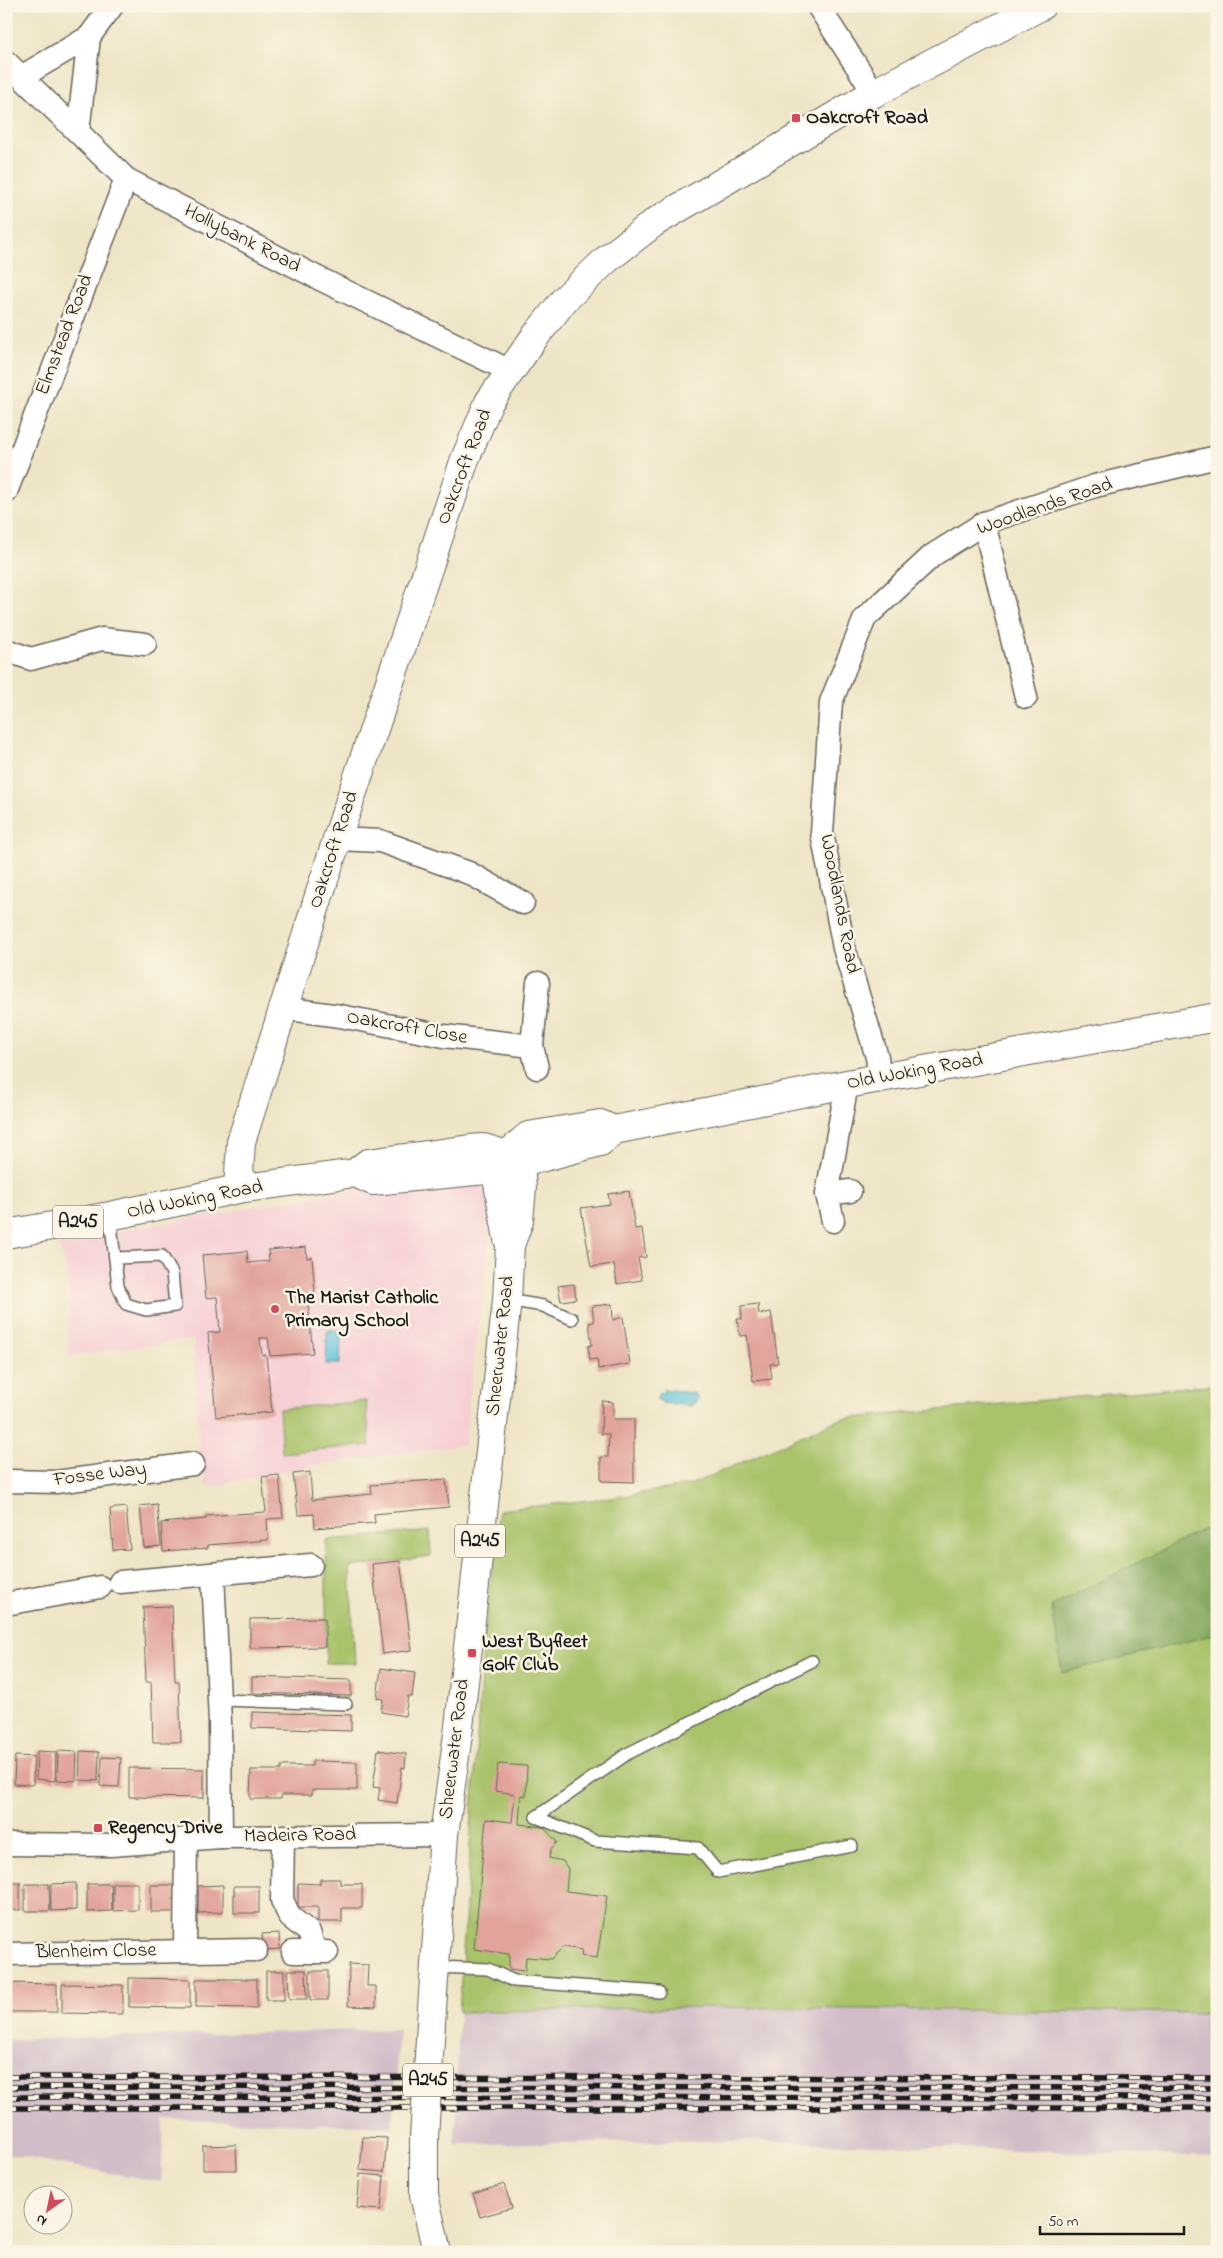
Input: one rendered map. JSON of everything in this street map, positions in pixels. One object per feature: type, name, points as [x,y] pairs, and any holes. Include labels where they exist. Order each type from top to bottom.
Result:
[{"type":"main road","name":"Oakcroft Road","points":[[238,1189],[241,1142],[282,1008],[465,460],[489,402],[565,299],[606,260],[654,222],[874,93],[1041,6]]},
{"type":"main road","name":"Old Woking Road","points":[[6,1234],[110,1216],[238,1189],[355,1173],[372,1181],[486,1170],[508,1155],[533,1160],[544,1158],[600,1142],[614,1130],[848,1084],[1217,1017]]},
{"type":"main road","name":"Sheerwater Road","points":[[437,2252],[424,2195],[424,2138],[444,1836],[460,1727],[507,1300],[510,1245],[519,1221],[521,1175],[508,1155]]},
{"type":"street","points":[[14,70],[89,37],[112,6]]},
{"type":"street","points":[[818,6],[874,93]]},
{"type":"street","points":[[78,132],[89,37]]},
{"type":"street","name":"Hollybank Road","points":[[14,70],[126,179],[318,278],[510,372]]},
{"type":"street","name":"Elmstead Road","points":[[6,492],[126,179]]},
{"type":"street","name":"Woodlands Road","points":[[880,1079],[876,1057],[844,948],[822,833],[831,702],[865,618],[933,556],[984,523],[1095,486],[1217,458]]},
{"type":"street","points":[[984,523],[1026,697]]},
{"type":"street","points":[[6,650],[31,659],[102,639],[146,644]]},
{"type":"street","points":[[337,840],[380,841],[469,872],[523,903]]},
{"type":"street","points":[[537,1068],[532,1046],[538,983]]},
{"type":"street","name":"Oakcroft Close","points":[[282,1008],[340,1016],[444,1036],[532,1046]]},
{"type":"street","points":[[833,1221],[827,1194],[848,1084]]},
{"type":"street","points":[[827,1194],[850,1192]]},
{"type":"street","name":"Fosse Way","points":[[6,1481],[56,1482],[193,1464]]},
{"type":"street","points":[[6,1604],[110,1585],[311,1565]]},
{"type":"street","points":[[213,1574],[219,1700],[221,1837]]},
{"type":"street","points":[[283,1836],[282,1900],[290,1917],[309,1932],[312,1952]]},
{"type":"street","name":"Madeira Road","points":[[6,1844],[111,1845],[221,1837],[444,1836]]},
{"type":"street","name":"Blenheim Close","points":[[185,1951],[186,1839]]},
{"type":"street","name":"Blenheim Close","points":[[6,1954],[256,1950]]},
{"type":"lane","points":[[110,1216],[118,1286],[126,1304],[146,1310],[175,1306],[172,1272],[162,1256],[116,1258]]},
{"type":"lane","points":[[507,1300],[543,1306],[572,1319]]},
{"type":"lane","points":[[812,1661],[627,1754],[536,1817],[594,1841],[698,1848],[718,1872],[852,1846]]},
{"type":"lane","points":[[219,1700],[346,1704]]},
{"type":"lane","points":[[436,1967],[488,1968],[514,1981],[660,1992]]},
{"type":"shaded area","name":"The Marist Catholic Primary School","points":[[463,1181],[477,1186],[486,1195],[492,1213],[464,1445],[326,1463],[206,1487],[202,1454],[199,1454],[194,1339],[69,1356],[70,1279],[57,1242],[353,1190]]},
{"type":"shaded area","points":[[690,2007],[1217,2013],[1217,2157],[765,2141],[455,2144],[459,2012]]},
{"type":"shaded area","points":[[399,2029],[392,2127],[164,2119],[161,2182],[6,2154],[6,2040]]},
{"type":"green space","name":"West Byfleet Golf Club","points":[[1217,1384],[1217,2013],[690,2007],[459,2012],[483,1647],[499,1510],[618,1497],[690,1485],[840,1419]]},
{"type":"green space","points":[[366,1401],[370,1445],[282,1453],[279,1409]]},
{"type":"green space","points":[[1217,1527],[1217,1634],[1062,1673],[1052,1606],[1202,1530]]},
{"type":"green space","points":[[430,1531],[431,1556],[350,1567],[355,1663],[326,1663],[326,1540]]},
{"type":"water","points":[[327,1330],[341,1330],[340,1364],[326,1364]]},
{"type":"water","points":[[664,1389],[692,1393],[696,1395],[698,1400],[691,1406],[662,1403],[662,1401],[657,1400],[659,1392],[663,1393]]},
{"type":"building","points":[[629,1191],[635,1229],[642,1228],[646,1257],[638,1258],[642,1280],[617,1284],[614,1264],[591,1267],[581,1208],[610,1204],[608,1194]]},
{"type":"building","points":[[306,1247],[307,1258],[312,1257],[315,1292],[307,1293],[313,1353],[270,1356],[268,1338],[260,1338],[262,1355],[266,1355],[272,1412],[216,1417],[208,1333],[220,1332],[217,1297],[206,1298],[202,1255],[247,1251],[248,1263],[269,1261],[268,1250]]},
{"type":"building","points":[[574,1284],[576,1299],[561,1301],[558,1286]]},
{"type":"building","points":[[612,1304],[613,1320],[623,1317],[630,1364],[598,1369],[597,1359],[590,1360],[588,1346],[592,1345],[589,1323],[594,1322],[592,1306]]},
{"type":"building","points":[[758,1304],[759,1314],[771,1312],[778,1363],[770,1364],[772,1379],[753,1381],[747,1335],[740,1336],[737,1319],[742,1319],[741,1306]]},
{"type":"building","points":[[602,1401],[613,1402],[613,1419],[634,1419],[634,1482],[601,1481],[601,1457],[608,1457],[609,1434],[601,1434]]},
{"type":"building","points":[[310,1472],[312,1500],[372,1494],[371,1485],[446,1479],[449,1507],[374,1514],[375,1523],[315,1528],[314,1514],[298,1515],[293,1474]]},
{"type":"building","points":[[279,1475],[283,1518],[267,1519],[268,1540],[208,1545],[208,1548],[163,1551],[161,1523],[206,1519],[206,1516],[266,1512],[262,1477]]},
{"type":"building","points":[[157,1504],[161,1546],[144,1548],[140,1506]]},
{"type":"building","points":[[126,1507],[130,1549],[113,1550],[110,1509]]},
{"type":"building","points":[[400,1561],[412,1650],[383,1654],[372,1564]]},
{"type":"building","points":[[172,1606],[175,1681],[179,1681],[181,1742],[153,1742],[151,1682],[146,1682],[143,1607]]},
{"type":"building","points":[[325,1618],[325,1647],[250,1648],[250,1619]]},
{"type":"building","points":[[381,1668],[415,1673],[412,1697],[408,1696],[405,1716],[381,1712],[383,1699],[377,1698]]},
{"type":"building","points":[[252,1677],[351,1680],[351,1696],[252,1693]]},
{"type":"building","points":[[252,1712],[351,1715],[351,1731],[252,1728]]},
{"type":"building","points":[[378,1750],[406,1754],[405,1768],[402,1767],[397,1803],[378,1800],[380,1788],[373,1787]]},
{"type":"building","points":[[37,1751],[56,1752],[55,1781],[36,1779]]},
{"type":"building","points":[[58,1751],[77,1752],[76,1781],[57,1780]]},
{"type":"building","points":[[80,1751],[99,1752],[98,1781],[79,1780]]},
{"type":"building","points":[[15,1756],[34,1757],[33,1785],[14,1784]]},
{"type":"building","points":[[102,1757],[121,1758],[119,1787],[100,1786]]},
{"type":"building","points":[[312,1761],[357,1762],[357,1790],[312,1790],[312,1795],[281,1795],[281,1799],[250,1799],[251,1770],[281,1770],[281,1766],[312,1766]]},
{"type":"building","points":[[498,1764],[527,1766],[526,1796],[521,1795],[519,1824],[543,1827],[557,1842],[551,1849],[549,1858],[563,1861],[568,1869],[566,1891],[607,1896],[597,1958],[581,1956],[582,1950],[563,1947],[551,1959],[526,1957],[525,1971],[509,1969],[509,1954],[474,1949],[486,1819],[512,1822],[515,1794],[495,1791]]},
{"type":"building","points":[[129,1768],[204,1769],[204,1798],[129,1797]]},
{"type":"building","points":[[6,1778],[11,1778],[9,1806],[6,1806]]},
{"type":"building","points":[[320,1879],[340,1879],[340,1884],[362,1884],[362,1908],[342,1908],[342,1922],[318,1922],[318,1907],[298,1907],[298,1883],[320,1884]]},
{"type":"building","points":[[6,1883],[20,1883],[20,1910],[6,1910]]},
{"type":"building","points":[[76,1883],[76,1910],[51,1911],[51,1884]]},
{"type":"building","points":[[113,1883],[138,1883],[138,1910],[113,1911]]},
{"type":"building","points":[[25,1884],[49,1884],[50,1911],[25,1911]]},
{"type":"building","points":[[87,1884],[111,1884],[112,1911],[87,1912]]},
{"type":"building","points":[[151,1885],[175,1885],[176,1912],[151,1912]]},
{"type":"building","points":[[223,1885],[223,1912],[198,1913],[198,1886]]},
{"type":"building","points":[[234,1886],[259,1886],[259,1913],[234,1913]]},
{"type":"building","points":[[279,1933],[280,1949],[263,1950],[262,1934]]},
{"type":"building","points":[[349,1964],[368,1965],[367,1986],[376,1986],[376,2007],[348,2006]]},
{"type":"building","points":[[288,1970],[306,1970],[307,1999],[289,1999]]},
{"type":"building","points":[[266,1971],[284,1971],[284,2000],[266,2000]]},
{"type":"building","points":[[310,1971],[328,1971],[328,2000],[310,2000]]},
{"type":"building","points":[[129,1978],[190,1979],[190,2008],[129,2007]]},
{"type":"building","points":[[196,1979],[257,1979],[257,2008],[196,2007]]},
{"type":"building","points":[[6,1983],[57,1984],[57,2012],[6,2012]]},
{"type":"building","points":[[62,1984],[123,1985],[123,2014],[62,2013]]},
{"type":"building","points":[[363,2137],[387,2138],[384,2172],[360,2170]]},
{"type":"building","points":[[236,2145],[237,2170],[203,2170],[203,2146]]},
{"type":"building","points":[[360,2174],[384,2176],[381,2210],[357,2208]]},
{"type":"building","points":[[504,2184],[512,2208],[480,2217],[473,2194]]},
{"type":"railway","points":[[6,2077],[1217,2078]]},
{"type":"railway","points":[[6,2087],[1217,2088]]},
{"type":"railway","points":[[6,2097],[1217,2098]]},
{"type":"railway","points":[[6,2108],[1217,2108]]},
{"type":"place","name":"Oakcroft Road","points":[[796,118]]},
{"type":"place","name":"The Marist Catholic Primary School","points":[[275,1309]]},
{"type":"place","name":"West Byfleet Golf Club","points":[[472,1653]]},
{"type":"place","name":"Regency Drive","points":[[98,1828]]}]
